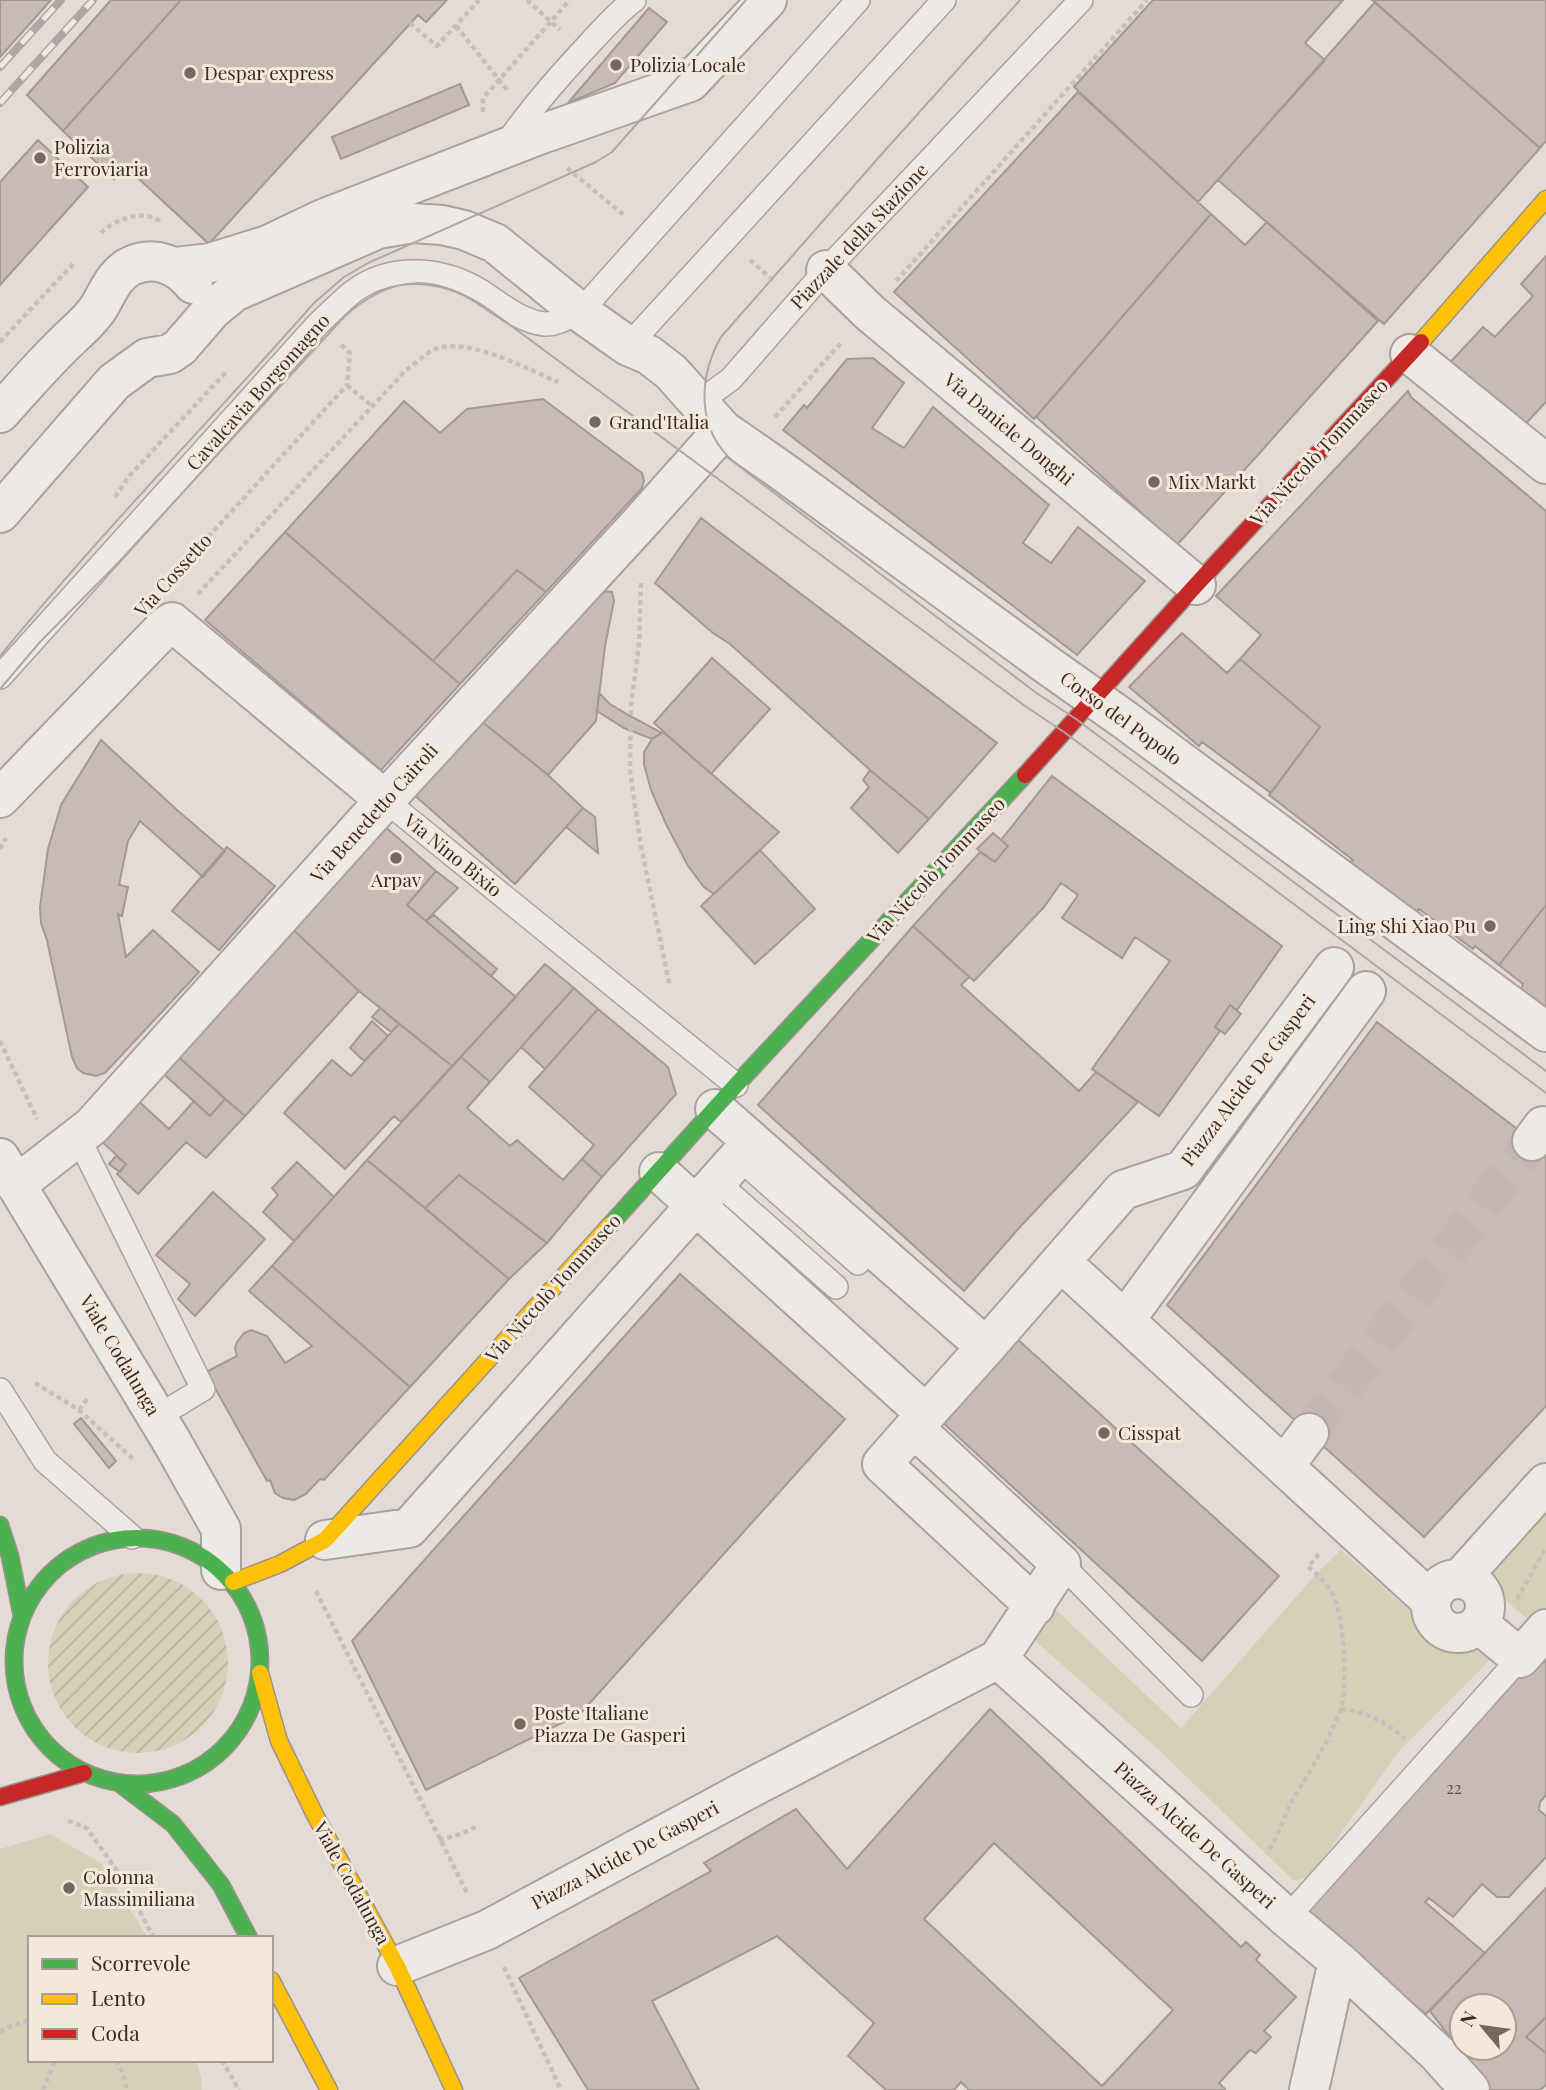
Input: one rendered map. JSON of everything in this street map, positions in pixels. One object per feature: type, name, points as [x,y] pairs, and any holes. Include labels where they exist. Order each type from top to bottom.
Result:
[{"type":"street","points":[[174,267],[232,258],[268,245],[325,218],[503,149],[690,82],[767,0]]},
{"type":"street","name":"Via Niccolò Tommaseo","points":[[227,1576],[270,1569],[325,1540],[725,1097],[1096,698],[1196,585],[1410,354],[1546,199]]},
{"type":"street","points":[[0,513],[114,382],[147,358],[170,354],[180,347],[212,310],[234,292],[378,229],[412,223],[464,230],[495,243],[580,312],[671,372],[710,416]]},
{"type":"street","points":[[0,414],[98,310],[109,287],[132,265],[146,261],[164,263],[188,278],[195,290],[199,309],[196,327]]},
{"type":"street","name":"Via Daniele Donghi","points":[[826,270],[869,312],[1196,585]]},
{"type":"street","points":[[1410,354],[1546,464]]},
{"type":"street","name":"Corso del Popolo","points":[[710,416],[1546,1032]]},
{"type":"street","name":"Via Benedetto Cairoli","points":[[8,1172],[79,1137],[92,1126],[640,523],[710,416]]},
{"type":"street","points":[[0,798],[172,622]]},
{"type":"street","name":"Via Nino Bixio","points":[[172,622],[386,800]]},
{"type":"street","name":"Piazza Alcide De Gasperi","points":[[1035,1606],[882,1464],[1123,1190],[1183,1170],[1334,967]]},
{"type":"street","points":[[1125,1320],[1366,991]]},
{"type":"street","points":[[725,1097],[726,1172],[920,1422],[1061,1564]]},
{"type":"street","name":"Viale Codalunga","points":[[8,1172],[157,1417],[220,1529],[227,1576]]},
{"type":"street","points":[[659,1172],[726,1172],[986,1347]]},
{"type":"street","name":"Via Niccolò Tommaseo","points":[[325,1540],[409,1528],[726,1172]]},
{"type":"street","points":[[1061,1262],[1347,1524],[1445,1590]]},
{"type":"street","points":[[1283,1466],[1309,1433]]},
{"type":"street","points":[[1498,1640],[1470,1631],[1446,1631],[1436,1624],[1431,1613],[1445,1590],[1546,1483]]},
{"type":"street","points":[[0,1525],[10,1556],[22,1616]]},
{"type":"street","points":[[132,1537],[157,1538],[180,1545],[202,1555],[227,1576],[253,1616],[258,1634],[260,1673],[253,1701],[242,1726],[224,1749],[201,1766],[175,1778],[147,1784],[119,1783],[85,1773],[63,1760],[44,1743],[29,1722],[18,1698],[13,1673],[14,1644],[22,1616],[32,1594],[47,1575],[66,1559],[87,1547],[110,1539],[132,1537]]},
{"type":"street","name":"Piazza Alcide De Gasperi","points":[[397,1966],[487,1930],[998,1659],[1061,1564]]},
{"type":"street","name":"Piazza Alcide De Gasperi","points":[[1498,1640],[1546,1629]]},
{"type":"street","name":"Piazza Alcide De Gasperi","points":[[998,1659],[1287,1918]]},
{"type":"street","points":[[0,1689],[13,1673]]},
{"type":"street","name":"Viale Codalunga","points":[[260,1673],[279,1741],[315,1815],[397,1966],[454,2090]]},
{"type":"street","points":[[0,1797],[85,1773]]},
{"type":"street","points":[[119,1783],[173,1824],[221,1885],[248,1936]]},
{"type":"street","points":[[1287,1918],[1338,1961],[1437,2053],[1470,2090]]},
{"type":"street","points":[[1309,2090],[1338,1961]]},
{"type":"street","points":[[273,1984],[329,2090]]},
{"type":"lane","points":[[503,149],[527,114],[623,8],[634,0]]},
{"type":"lane","points":[[580,312],[858,0]]},
{"type":"lane","points":[[628,346],[944,0]]},
{"type":"lane","name":"Piazzale della Stazione","points":[[710,416],[731,379],[826,270],[1081,0]]},
{"type":"lane","name":"Cavalcavia Borgomagno","points":[[0,677],[318,324],[356,289],[392,273],[430,272],[453,277],[517,314],[545,324],[580,312]]},
{"type":"lane","name":"Via Nino Bixio","points":[[386,800],[725,1097]]},
{"type":"lane","points":[[79,1137],[203,1389],[157,1417]]},
{"type":"lane","points":[[726,1172],[858,1263]]},
{"type":"lane","points":[[726,1172],[836,1287]]},
{"type":"lane","points":[[0,1390],[45,1461],[132,1537]]},
{"type":"lane","points":[[1061,1564],[1191,1695]]},
{"type":"lane","name":"Piazza Alcide De Gasperi","points":[[1287,1918],[1428,1760],[1498,1640]]},
{"type":"path","points":[[411,23],[436,47],[479,0]]},
{"type":"path","points":[[774,419],[1147,0]]},
{"type":"path","points":[[172,622],[407,370],[434,349],[467,346],[558,382]]},
{"type":"path","points":[[350,353],[347,385],[372,407]]},
{"type":"path","name":"Via Cossetto","points":[[164,585],[347,385]]},
{"type":"path","points":[[639,644],[631,706],[629,771],[670,989]]},
{"type":"path","points":[[0,1041],[41,1128]]},
{"type":"path","points":[[27,1377],[79,1410],[135,1462],[141,1461]]},
{"type":"path","points":[[79,1410],[88,1398]]},
{"type":"path","points":[[1249,1883],[1315,1764],[1341,1709],[1344,1680],[1343,1632],[1333,1595],[1308,1567],[1347,1524]]},
{"type":"path","points":[[1498,1640],[1546,1548]]},
{"type":"path","points":[[316,1590],[439,1840],[487,1930],[561,2090]]},
{"type":"path","points":[[1341,1709],[1361,1711],[1389,1725],[1428,1760]]},
{"type":"path","points":[[63,1819],[87,1828],[120,1875],[154,1936]]},
{"type":"path","points":[[439,1840],[478,1826]]},
{"type":"path","points":[[0,2032],[28,2021]]},
{"type":"path","points":[[43,2090],[54,2062]]},
{"type":"path","points":[[117,2062],[127,2090]]},
{"type":"path","points":[[223,2062],[239,2090]]},
{"type":"shaded area","points":[[1546,1500],[1546,1610],[1533,1624],[1478,1576]]},
{"type":"shaded area","points":[[1341,1550],[1443,1640],[1468,1647],[1490,1660],[1398,1752],[1313,1876],[1294,1881],[1160,1751],[1032,1638],[1053,1607],[1181,1728],[1316,1574]]},
{"type":"shaded area","points":[[138,1573],[172,1580],[201,1600],[221,1629],[228,1663],[221,1697],[201,1726],[172,1746],[138,1753],[104,1746],[75,1726],[55,1697],[48,1663],[55,1629],[75,1600],[104,1580]]},
{"type":"shaded area","points":[[50,1834],[101,1863],[147,1936],[28,1936],[28,2062],[197,2062],[202,2090],[0,2090],[0,1849]]},
{"type":"building","points":[[0,0],[51,0],[0,57]]},
{"type":"building","points":[[111,0],[181,0],[63,131],[27,95]]},
{"type":"building","points":[[181,0],[447,0],[426,22],[418,15],[209,244],[126,167],[114,179],[63,131]]},
{"type":"building","points":[[1153,0],[1343,0],[1305,43],[1325,60],[1198,202],[1074,87]]},
{"type":"building","points":[[1372,0],[1546,0],[1546,141],[1540,148]]},
{"type":"building","points":[[1375,2],[1540,148],[1384,324],[1218,180]]},
{"type":"building","points":[[649,8],[667,22],[615,83],[568,103]]},
{"type":"building","points":[[460,84],[469,105],[341,159],[332,137]]},
{"type":"building","points":[[1078,92],[1211,214],[1034,419],[894,292]]},
{"type":"building","points":[[38,140],[88,187],[0,285],[0,182]]},
{"type":"building","points":[[1211,214],[1245,245],[1267,222],[1378,321],[1177,545],[1036,417]]},
{"type":"building","points":[[1546,256],[1546,402],[1515,435],[1444,369],[1483,327],[1495,337],[1533,296],[1521,284]]},
{"type":"building","points":[[873,358],[904,383],[872,428],[904,448],[933,407],[1049,505],[1023,543],[1051,563],[1078,527],[1145,581],[1077,655],[783,430],[804,405],[807,408],[847,359]]},
{"type":"building","points":[[1408,391],[1411,397],[1546,511],[1546,905],[1499,965],[1419,909],[1415,912],[1350,863],[1353,860],[1269,795],[1320,727],[1240,659],[1261,635],[1216,596]]},
{"type":"building","points":[[543,399],[642,473],[642,488],[546,592],[517,570],[433,661],[285,532],[404,401],[440,433],[467,409]]},
{"type":"building","points":[[701,518],[997,743],[929,819],[870,770],[730,644],[713,633],[655,583]]},
{"type":"building","points":[[285,532],[460,684],[381,770],[205,620]]},
{"type":"building","points":[[517,570],[546,592],[460,684],[433,661]]},
{"type":"building","points":[[602,591],[612,592],[614,601],[605,646],[596,721],[548,775],[480,720]]},
{"type":"building","points":[[1182,633],[1227,673],[1240,659],[1320,727],[1271,793],[1202,742],[1199,746],[1129,687]]},
{"type":"building","points":[[712,658],[770,709],[711,774],[654,723]]},
{"type":"building","points":[[599,693],[610,704],[662,733],[652,739],[624,728],[597,711]]},
{"type":"building","points":[[480,720],[548,775],[583,808],[515,884],[412,793]]},
{"type":"building","points":[[663,732],[779,832],[714,894],[704,887],[688,866],[651,790],[644,764],[644,752],[652,739]]},
{"type":"building","points":[[101,740],[225,851],[203,877],[140,821],[128,841],[119,885],[128,887],[122,916],[118,914],[126,957],[153,930],[199,972],[105,1073],[96,1076],[83,1073],[77,1068],[72,1057],[41,923],[40,907],[48,849],[61,805]]},
{"type":"building","points":[[870,770],[929,819],[898,853],[851,808],[869,787],[863,780]]},
{"type":"building","points":[[1052,776],[1282,946],[1237,1010],[1230,1005],[1215,1027],[1220,1031],[1159,1116],[1092,1069],[1170,961],[1135,937],[1122,958],[1062,918],[1078,895],[1061,883],[1044,907],[974,981],[913,926],[980,852],[995,862],[1008,846],[1001,840]]},
{"type":"building","points":[[583,808],[595,817],[598,853],[566,827]]},
{"type":"building","points":[[382,824],[436,871],[407,905],[516,997],[452,1066],[359,991],[289,926]]},
{"type":"building","points":[[993,833],[1008,846],[995,862],[977,849]]},
{"type":"building","points":[[227,847],[275,886],[219,950],[172,911]]},
{"type":"building","points":[[760,850],[815,909],[755,964],[701,906]]},
{"type":"building","points":[[436,871],[458,888],[426,921],[407,905]]},
{"type":"building","points":[[1546,905],[1546,1007],[1521,989],[1523,984],[1499,965]]},
{"type":"building","points":[[434,915],[497,969],[491,976],[426,921]]},
{"type":"building","points":[[289,926],[359,991],[245,1116],[173,1052]]},
{"type":"building","points":[[913,926],[969,977],[961,985],[1079,1091],[1096,1072],[1138,1102],[1019,1228],[964,1291],[758,1105]]},
{"type":"building","points":[[545,964],[574,988],[490,1082],[461,1057]]},
{"type":"building","points":[[574,988],[598,1009],[545,1069],[521,1047]]},
{"type":"building","points":[[1230,1005],[1241,1014],[1225,1034],[1215,1027]]},
{"type":"building","points":[[380,1008],[399,1024],[391,1032],[372,1017]]},
{"type":"building","points":[[598,1009],[668,1067],[676,1094],[602,1177],[582,1159],[594,1145],[529,1087]]},
{"type":"building","points":[[372,1021],[388,1036],[364,1061],[350,1048]]},
{"type":"building","points":[[1377,1022],[1546,1151],[1546,1406],[1424,1537],[1167,1305]]},
{"type":"building","points":[[399,1024],[452,1066],[401,1122],[394,1116],[345,1169],[284,1113],[332,1060],[351,1076]]},
{"type":"building","points":[[173,1052],[225,1099],[210,1116],[158,1069]]},
{"type":"building","points":[[461,1057],[490,1082],[467,1108],[510,1146],[517,1140],[563,1180],[582,1159],[602,1177],[547,1243],[459,1175],[425,1208],[367,1160]]},
{"type":"building","points":[[134,1097],[169,1129],[194,1101],[210,1116],[225,1099],[245,1116],[206,1158],[186,1142],[138,1194],[117,1174],[126,1164],[97,1137]]},
{"type":"building","points":[[116,1156],[126,1164],[120,1172],[109,1164]]},
{"type":"building","points":[[367,1160],[509,1279],[410,1387],[272,1266]]},
{"type":"building","points":[[297,1162],[334,1197],[294,1241],[263,1212],[278,1195],[272,1188]]},
{"type":"building","points":[[459,1175],[547,1243],[509,1279],[425,1208]]},
{"type":"building","points":[[213,1192],[265,1239],[195,1316],[178,1299],[190,1284],[156,1255]]},
{"type":"building","points":[[272,1266],[410,1387],[324,1480],[320,1479],[306,1494],[294,1500],[275,1493],[206,1372],[237,1356],[237,1342],[244,1333],[251,1330],[267,1336],[285,1363],[312,1346],[249,1291]]},
{"type":"building","points":[[680,1274],[845,1419],[580,1714],[426,1790],[352,1641]]},
{"type":"building","points":[[1016,1338],[1279,1576],[1202,1661],[941,1421]]},
{"type":"building","points":[[81,1418],[116,1461],[109,1468],[74,1424]]},
{"type":"building","points":[[1546,1647],[1546,1795],[1540,1802],[1539,1810],[1546,1816],[1546,1857],[1509,1897],[1497,1897],[1482,1884],[1453,1917],[1429,1898],[1425,1902],[1485,1953],[1426,2014],[1308,1911]]},
{"type":"building","points":[[990,1709],[1241,1947],[1246,1942],[1260,1955],[1256,1960],[1296,1997],[1264,2031],[1271,2037],[1256,2053],[1250,2050],[1219,2083],[1224,2090],[969,2090],[961,2082],[954,2090],[886,2090],[848,2056],[874,2023],[777,1936],[652,2001],[699,2090],[588,2090],[519,1978],[711,1871],[704,1863],[796,1809],[847,1869]],"holes":[[[994,1843],[1173,2010],[1102,2086],[924,1919]]]},
{"type":"building","points":[[1546,1888],[1546,2017],[1526,2037],[1546,2053],[1546,2085],[1540,2090],[1491,2090],[1469,2062],[1518,2062],[1518,1992],[1448,1992],[1448,2034],[1430,2011]]},
{"type":"building","points":[[1546,2017],[1546,2053],[1526,2037]]},
{"type":"tunnel","points":[[1309,1433],[1532,1141]]},
{"type":"tram line","points":[[0,656],[116,522],[314,303],[344,277],[368,263],[596,162],[612,152],[746,0]]},
{"type":"tram line","points":[[1020,0],[721,337],[713,353],[705,386],[707,419],[713,435],[722,450],[735,463],[1035,692],[1076,719],[1546,1071]]},
{"type":"tram line","points":[[0,689],[40,642],[118,563],[345,316],[381,291],[416,283],[434,285],[452,290],[491,311],[1025,706],[1064,732],[1546,1093]]},
{"type":"railway","points":[[0,67],[61,0]]},
{"type":"railway","points":[[0,103],[93,0]]},
{"type":"traffic: fast","points":[[610,1225],[736,1085],[1025,775]]},
{"type":"traffic: fast","points":[[0,1525],[10,1556],[22,1616]]},
{"type":"traffic: fast","points":[[149,1538],[173,1543],[195,1552],[224,1574],[240,1592],[251,1614],[258,1637],[260,1661],[258,1685],[251,1708],[240,1730],[224,1748],[206,1764],[173,1779],[149,1784],[125,1784],[101,1779],[68,1764],[34,1730],[16,1685],[14,1649],[19,1625],[34,1592],[68,1558],[113,1540],[149,1538]]},
{"type":"traffic: fast","points":[[119,1783],[173,1824],[221,1885],[248,1936]]},
{"type":"traffic: slow","points":[[1421,342],[1546,199]]},
{"type":"traffic: slow","points":[[233,1582],[280,1564],[325,1540],[610,1225]]},
{"type":"traffic: slow","points":[[260,1673],[279,1741],[315,1815],[397,1966],[454,2090]]},
{"type":"traffic: slow","points":[[273,1984],[329,2090]]},
{"type":"traffic: jam","points":[[1025,775],[1421,342]]},
{"type":"traffic: jam","points":[[0,1797],[84,1773]]},
{"type":"place","name":"Polizia Locale","points":[[616,65]]},
{"type":"place","name":"Despar express","points":[[190,73]]},
{"type":"place","name":"Polizia Ferroviaria","points":[[40,158]]},
{"type":"place","name":"Grand'Italia","points":[[595,422]]},
{"type":"place","name":"Mix Markt","points":[[1154,482]]},
{"type":"place","name":"Arpav","points":[[396,858]]},
{"type":"place","name":"Ling Shi Xiao Pu","points":[[1490,926]]},
{"type":"place","name":"Cisspat","points":[[1104,1433]]},
{"type":"place","name":"Poste Italiane Piazza De Gasperi","points":[[520,1724]]},
{"type":"place","name":"Colonna Massimiliana","points":[[69,1888]]}]
